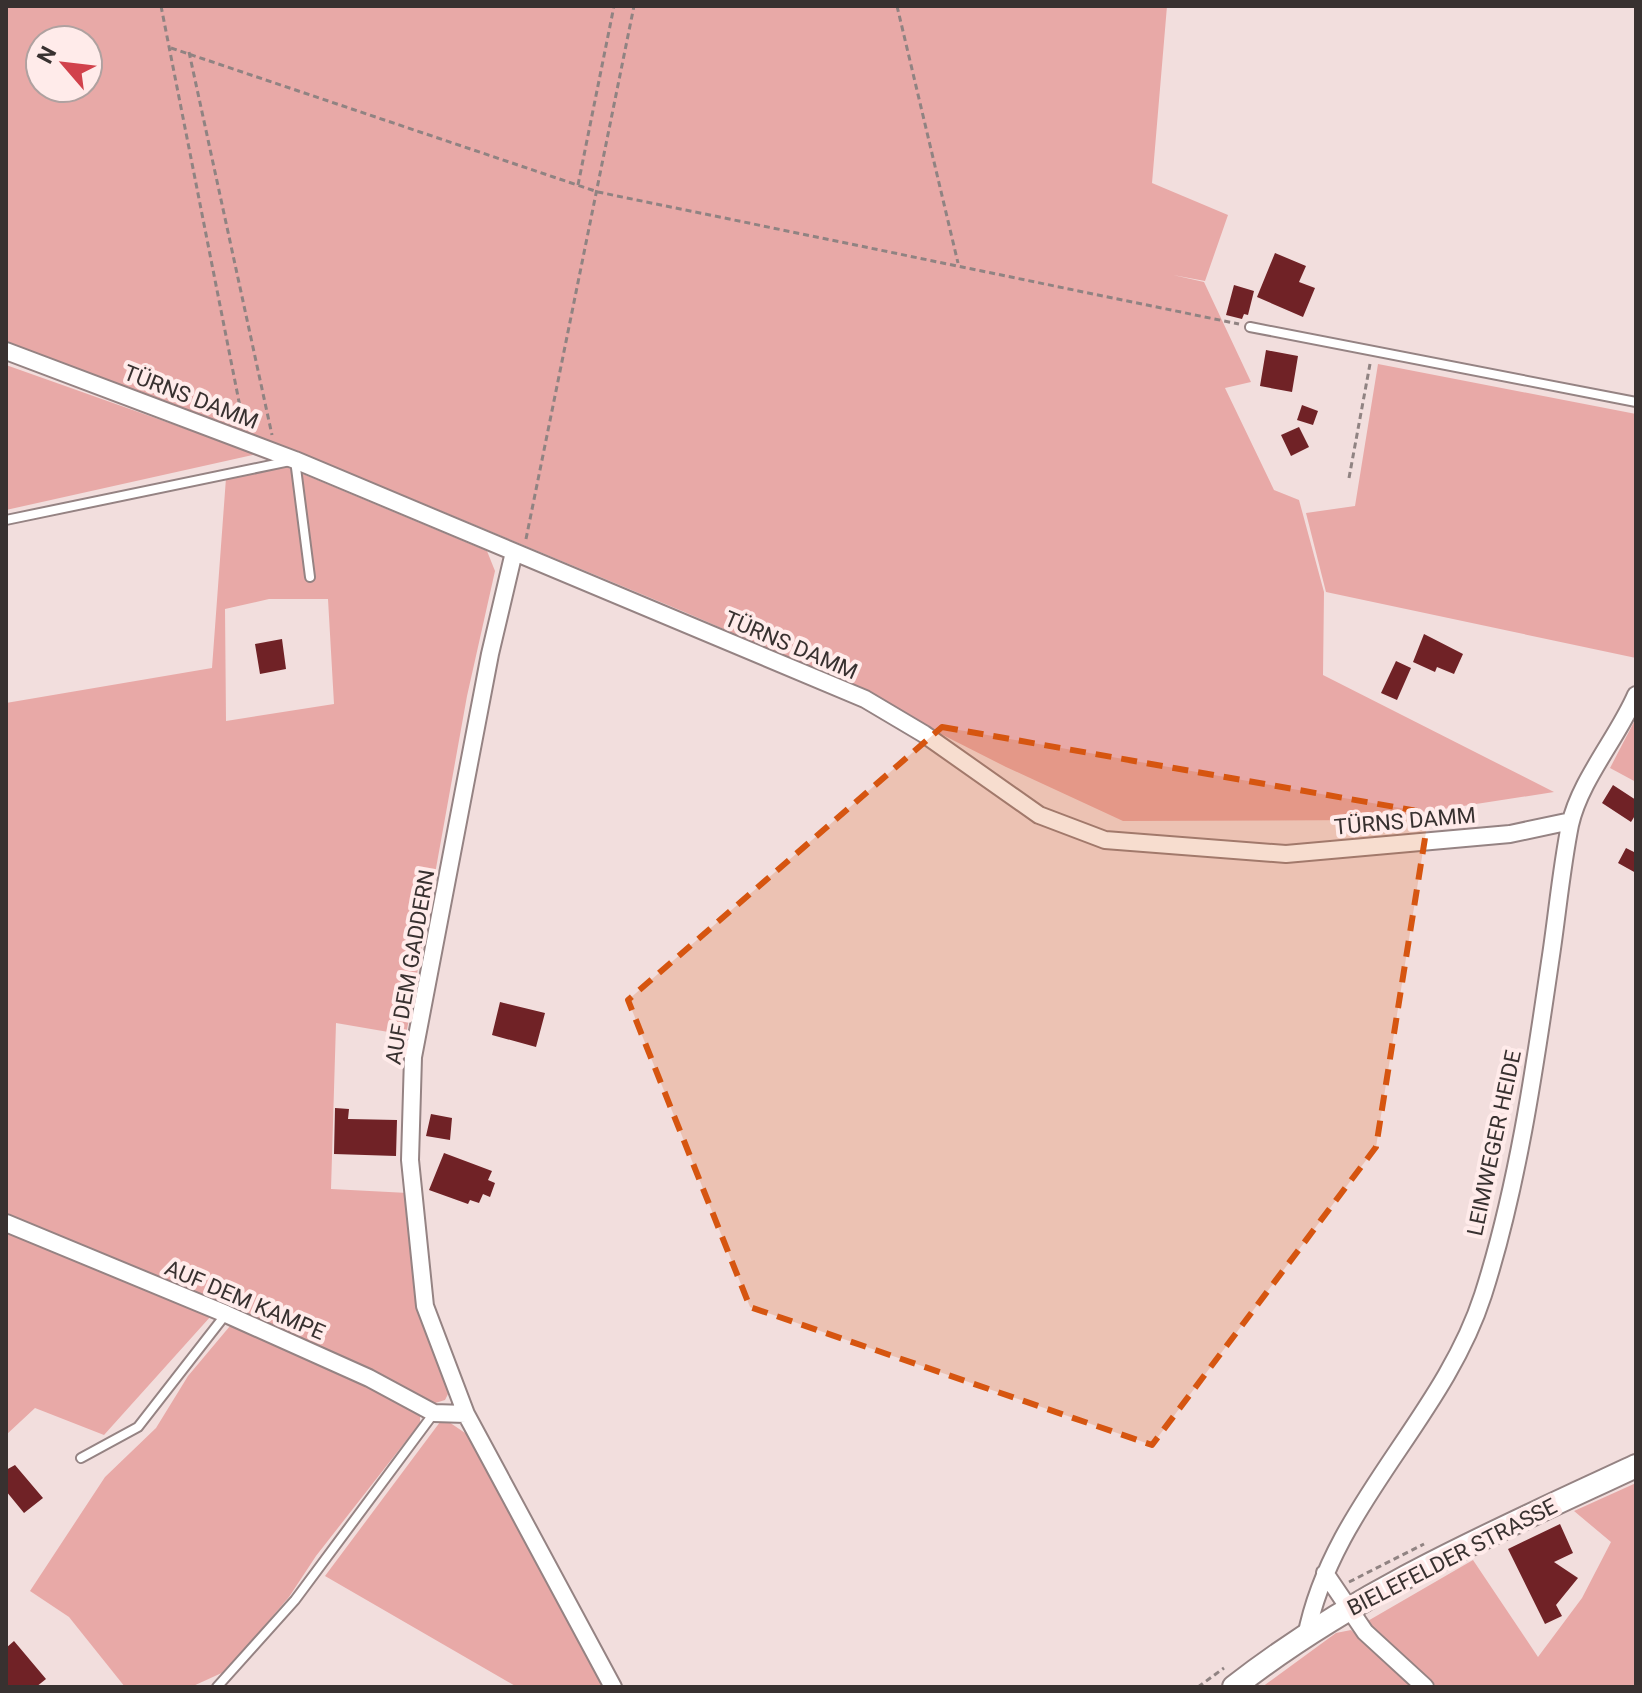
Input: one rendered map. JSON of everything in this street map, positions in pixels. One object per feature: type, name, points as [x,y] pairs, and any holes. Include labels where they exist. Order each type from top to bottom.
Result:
[{"type":"main road","name":"BIELEFELDER STRASSE","points":[[1234,1687],[1348,1609],[1424,1566],[1636,1466]]},
{"type":"street","name":"TÜRNS DAMM","points":[[6,351],[295,460],[865,699],[924,734],[1039,815],[1105,840],[1286,854],[1510,834],[1571,821]]},
{"type":"street","name":"AUF DEM GADDERN","points":[[518,554],[490,654],[413,1057],[410,1160],[425,1306],[466,1414],[613,1687]]},
{"type":"street","name":"LEIMWEGER HEIDE","points":[[1306,1637],[1312,1606],[1350,1521],[1462,1345],[1482,1296],[1510,1188],[1546,989],[1571,821],[1636,695]]},
{"type":"street","name":"AUF DEM KAMPE","points":[[6,1223],[226,1314],[369,1378],[434,1413],[466,1414]]},
{"type":"street","points":[[1325,1573],[1365,1632],[1425,1687]]},
{"type":"lane","points":[[1250,327],[1636,402]]},
{"type":"lane","points":[[6,520],[295,460],[310,577]]},
{"type":"lane","points":[[81,1458],[138,1427],[226,1314]]},
{"type":"lane","points":[[217,1687],[295,1600],[434,1413]]},
{"type":"path","points":[[161,6],[247,442]]},
{"type":"path","points":[[578,185],[614,6]]},
{"type":"path","points":[[518,554],[598,192],[634,6]]},
{"type":"path","points":[[897,6],[958,264]]},
{"type":"path","points":[[171,48],[598,192],[958,264],[1250,327]]},
{"type":"path","points":[[189,52],[275,452]]},
{"type":"path","points":[[1349,478],[1372,351]]},
{"type":"highlighted area","points":[[942,727],[1429,813],[1376,1147],[1152,1445],[750,1307],[628,1000]]},
{"type":"shaded area","points":[[6,6],[1167,6],[1152,183],[1228,215],[1205,281],[1173,275],[1204,282],[1251,382],[1225,388],[1274,490],[1299,500],[1324,592],[1323,675],[1554,792],[1373,820],[1123,821],[1006,767],[793,659],[410,498],[6,346]]},
{"type":"shaded area","points":[[1378,364],[1636,414],[1636,658],[1326,592],[1306,513],[1355,506]]},
{"type":"shaded area","points":[[6,365],[257,454],[6,510]]},
{"type":"shaded area","points":[[284,466],[487,551],[495,571],[467,696],[406,1035],[336,1023],[331,1189],[408,1193],[450,1390],[445,1400],[432,1404],[347,1360],[6,1215],[6,703],[212,668],[226,478]],"holes":[[[269,599],[328,599],[334,704],[226,721],[225,609]]]},
{"type":"shaded area","points":[[1636,718],[1636,782],[1610,768]]},
{"type":"shaded area","points":[[6,1229],[211,1316],[104,1435],[35,1408],[6,1435]]},
{"type":"shaded area","points":[[230,1326],[348,1374],[420,1412],[420,1423],[316,1556],[289,1597],[226,1671],[191,1687],[125,1687],[69,1617],[30,1591],[105,1477],[156,1428],[188,1376]]},
{"type":"shaded area","points":[[443,1418],[471,1437],[603,1687],[517,1687],[325,1576]]},
{"type":"shaded area","points":[[1636,1483],[1636,1687],[1437,1687],[1366,1622],[1473,1560],[1538,1657],[1582,1598],[1611,1542],[1574,1511]]},
{"type":"shaded area","points":[[1351,1630],[1415,1687],[1262,1687],[1336,1633]]},
{"type":"building","points":[[1275,253],[1306,266],[1299,282],[1315,288],[1303,317],[1257,297]]},
{"type":"building","points":[[1234,285],[1254,291],[1248,315],[1244,314],[1242,319],[1226,315]]},
{"type":"building","points":[[1266,350],[1298,356],[1292,392],[1260,386]]},
{"type":"building","points":[[1302,405],[1318,411],[1313,425],[1297,420]]},
{"type":"building","points":[[1299,427],[1309,447],[1291,456],[1281,435]]},
{"type":"building","points":[[1424,634],[1463,654],[1454,674],[1437,667],[1435,672],[1413,662]]},
{"type":"building","points":[[282,639],[286,669],[260,674],[255,644]]},
{"type":"building","points":[[1396,661],[1411,668],[1397,700],[1381,693]]},
{"type":"building","points":[[1613,785],[1636,800],[1636,814],[1631,822],[1602,803]]},
{"type":"building","points":[[1626,848],[1636,853],[1636,873],[1618,863]]},
{"type":"building","points":[[500,1002],[545,1013],[536,1047],[492,1035]]},
{"type":"building","points":[[335,1108],[349,1109],[348,1119],[397,1120],[396,1156],[334,1154]]},
{"type":"building","points":[[431,1114],[452,1118],[450,1140],[426,1136]]},
{"type":"building","points":[[444,1153],[492,1171],[488,1180],[495,1183],[490,1197],[483,1194],[479,1203],[470,1200],[468,1204],[429,1190]]},
{"type":"building","points":[[15,1465],[43,1498],[24,1513],[6,1491],[6,1470]]},
{"type":"building","points":[[1560,1524],[1573,1553],[1554,1562],[1578,1578],[1556,1605],[1562,1616],[1545,1624],[1508,1549]]},
{"type":"building","points":[[14,1641],[46,1679],[36,1687],[6,1687],[6,1648]]}]
